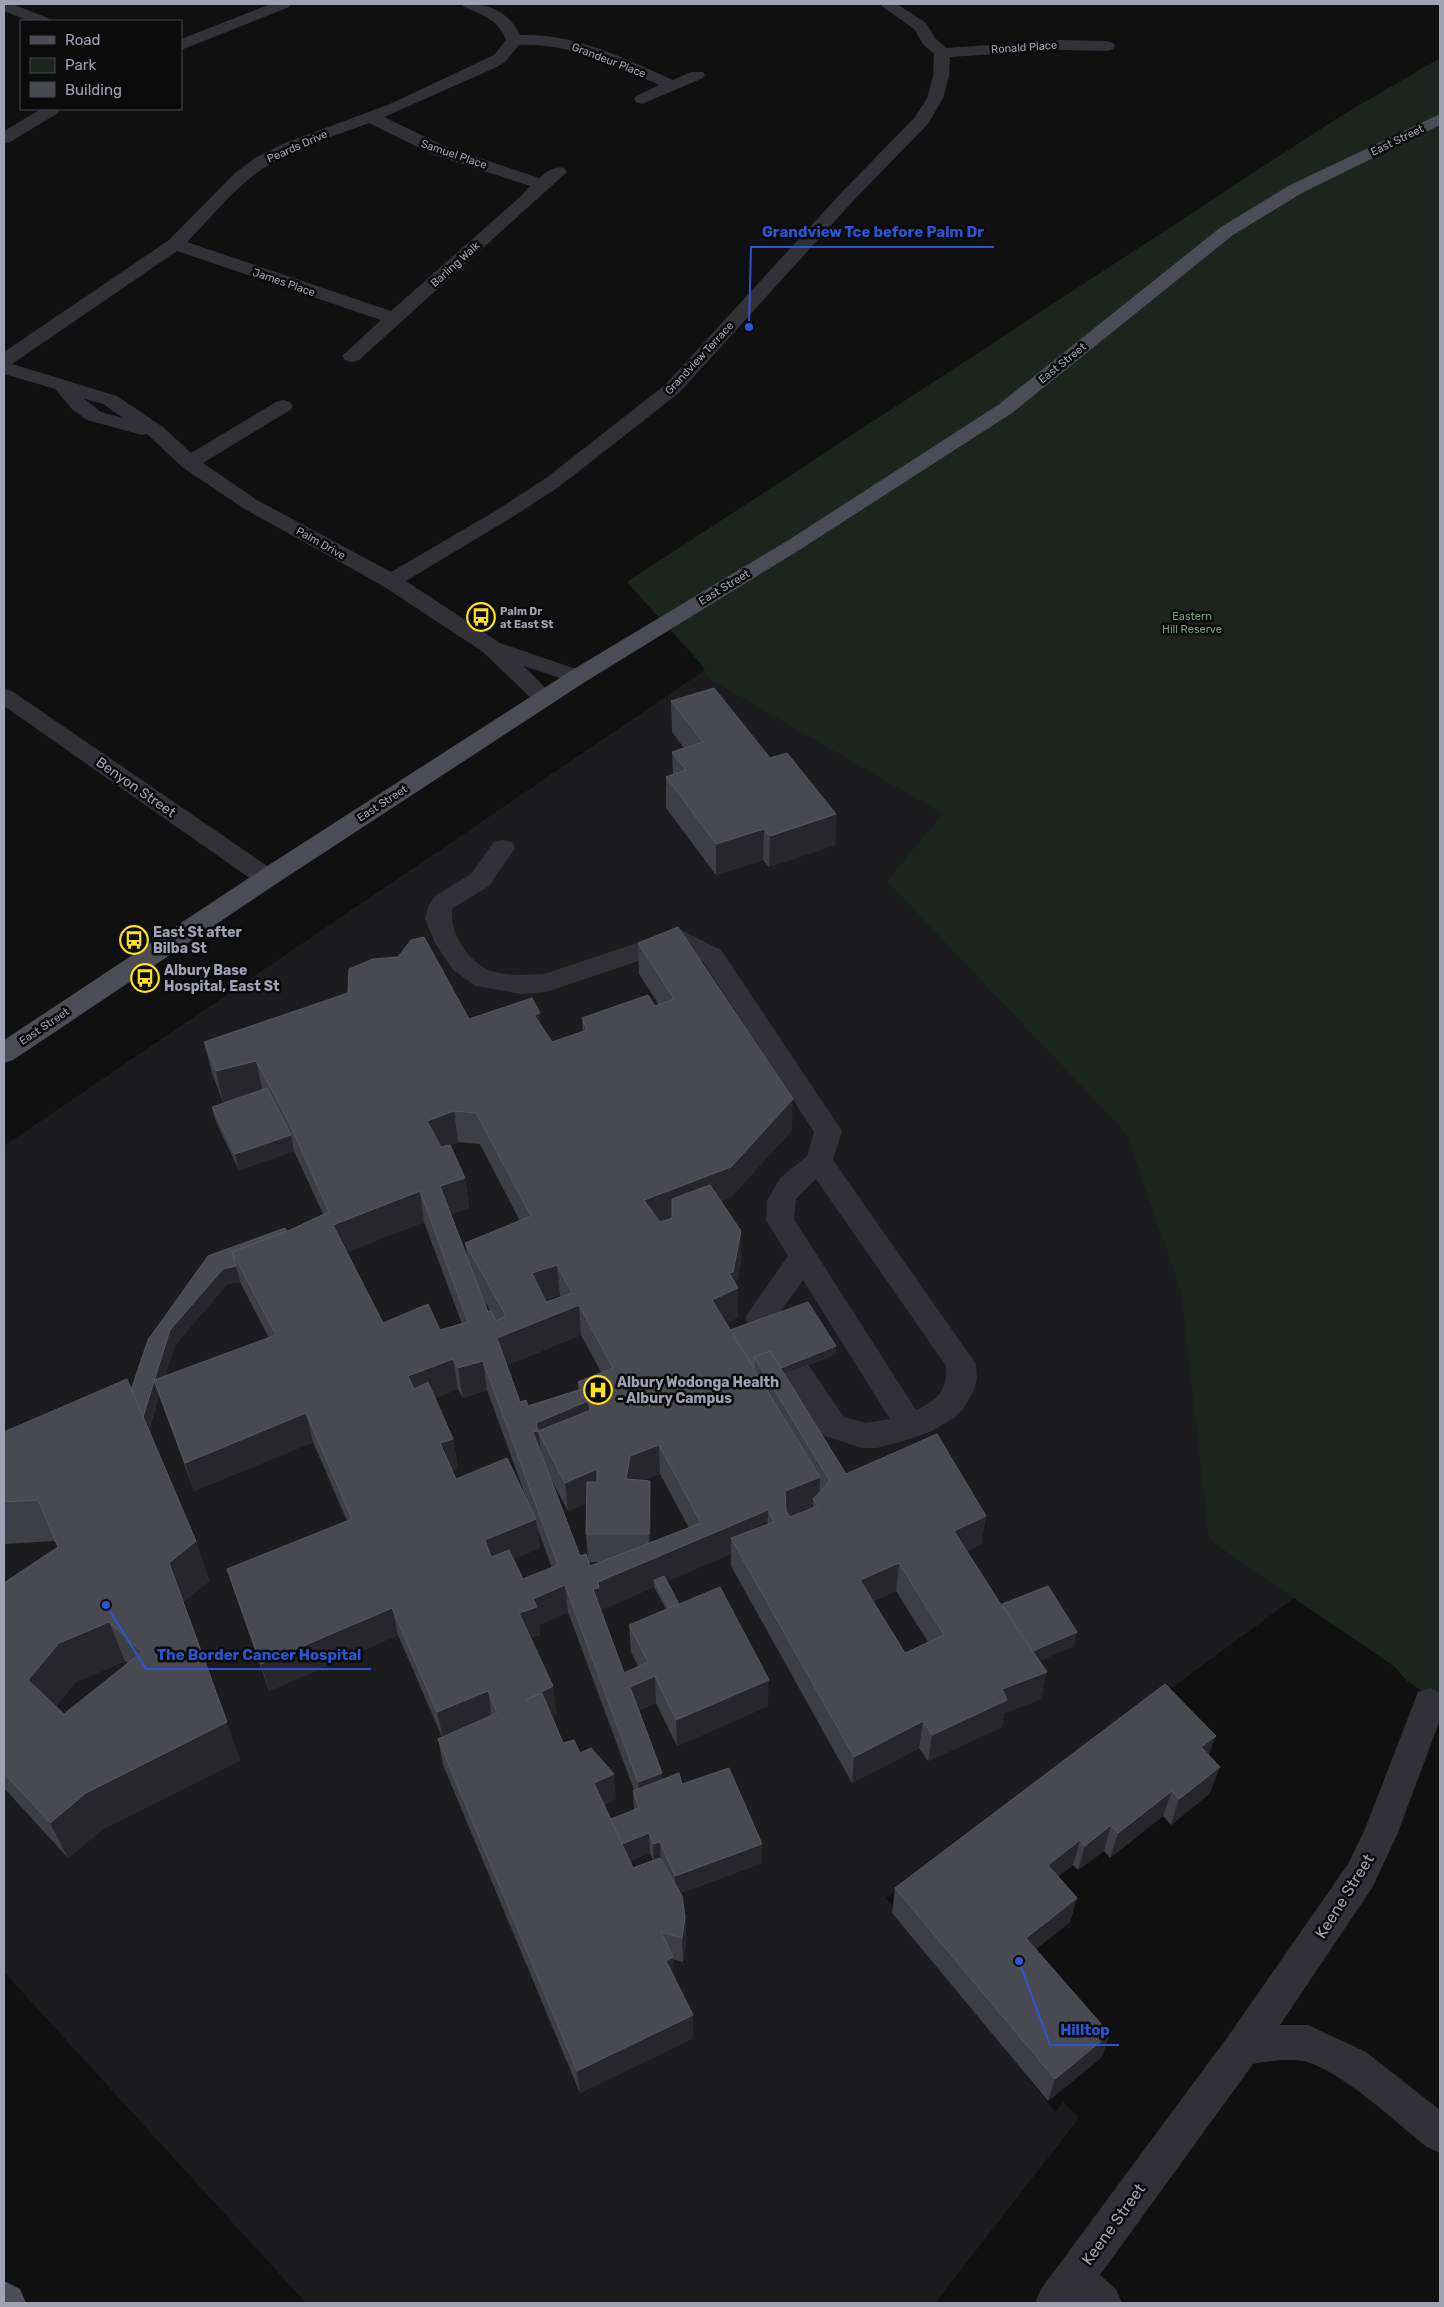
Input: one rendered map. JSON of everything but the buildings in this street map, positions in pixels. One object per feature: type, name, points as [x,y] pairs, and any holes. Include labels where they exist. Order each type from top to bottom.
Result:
[{"type":"main road","name":"East Street","points":[[4,1053],[267,878],[544,698],[794,544],[1005,409],[1227,231],[1296,189],[1440,119]]},
{"type":"street","points":[[182,45],[284,4]]},
{"type":"street","points":[[469,4],[503,20],[511,30],[514,40]]},
{"type":"street","points":[[887,4],[920,26],[929,41],[942,53]]},
{"type":"street","points":[[4,6],[39,20]]},
{"type":"street","points":[[4,15],[20,22]]},
{"type":"street","name":"Grandeur Place","points":[[514,40],[543,39],[577,46],[672,85]]},
{"type":"street","name":"Peards Drive","points":[[4,361],[175,244],[241,177],[261,162],[291,146],[370,118],[491,64],[500,58],[514,40]]},
{"type":"street","name":"Ronald Place","points":[[942,53],[1062,45],[1107,46]]},
{"type":"street","name":"Grandview Terrace","points":[[391,581],[504,514],[553,482],[672,389],[847,198],[922,120],[935,98],[941,76],[942,53]]},
{"type":"street","name":"Grandeur Place","points":[[642,99],[697,75]]},
{"type":"street","points":[[4,138],[50,110]]},
{"type":"street","name":"Samuel Place","points":[[370,118],[438,150],[541,184]]},
{"type":"street","name":"Barling Walk","points":[[352,356],[526,201],[541,184],[558,172]]},
{"type":"street","name":"James Place","points":[[175,244],[393,318]]},
{"type":"street","name":"Palm Drive","points":[[4,368],[50,382],[68,393],[79,405],[94,416],[134,428],[156,431],[189,463],[250,504],[391,581],[491,647],[544,698]]},
{"type":"street","points":[[189,463],[283,406]]},
{"type":"street","name":"Palm Drive","points":[[491,647],[577,677]]},
{"type":"street","name":"Benyon Street","points":[[4,696],[267,878]]},
{"type":"street","points":[[503,848],[480,880],[444,902],[440,907],[438,919],[444,937],[462,964],[485,980],[520,985],[546,984],[678,938],[712,956],[828,1131],[824,1169],[961,1364],[964,1378],[949,1405],[939,1414],[910,1426],[867,1436],[852,1434],[833,1426],[760,1318],[803,1257]]},
{"type":"street","points":[[824,1169],[785,1191],[778,1206],[780,1220],[910,1426]]},
{"type":"street","name":"Keene Street","points":[[1065,2291],[1253,2046],[1360,1876],[1380,1835],[1430,1702]]},
{"type":"street","points":[[1253,2046],[1308,2043],[1353,2065],[1440,2134]]},
{"type":"street","points":[[1065,2291],[1102,2303]]},
{"type":"shaded area","name":"Albury Wodonga Health - Albury Campus","points":[[730,653],[1396,1015],[1209,1540],[1294,1598],[886,1898],[1055,2112],[1063,2102],[1079,2118],[935,2303],[306,2303],[4,1972],[4,1146]]},
{"type":"green space","name":"Eastern Hill Reserve","points":[[1440,58],[1440,1703],[1407,1681],[1395,1667],[1209,1540],[1181,1291],[1126,1133],[887,881],[943,814],[710,679],[701,664],[627,582],[1339,117]]},
{"type":"place","name":"Grandview Tce before Palm Dr","points":[[749,327]]},
{"type":"place","name":"Palm Dr at East St","points":[[481,617]]},
{"type":"place","name":"East St after Bilba St","points":[[134,940]]},
{"type":"place","name":"Albury Base Hospital, East St","points":[[145,978]]},
{"type":"place","name":"Albury Wodonga Health - Albury Campus","points":[[598,1390]]},
{"type":"place","name":"The Border Cancer Hospital","points":[[106,1605]]},
{"type":"place","name":"Hilltop","points":[[1019,1961]]}]
